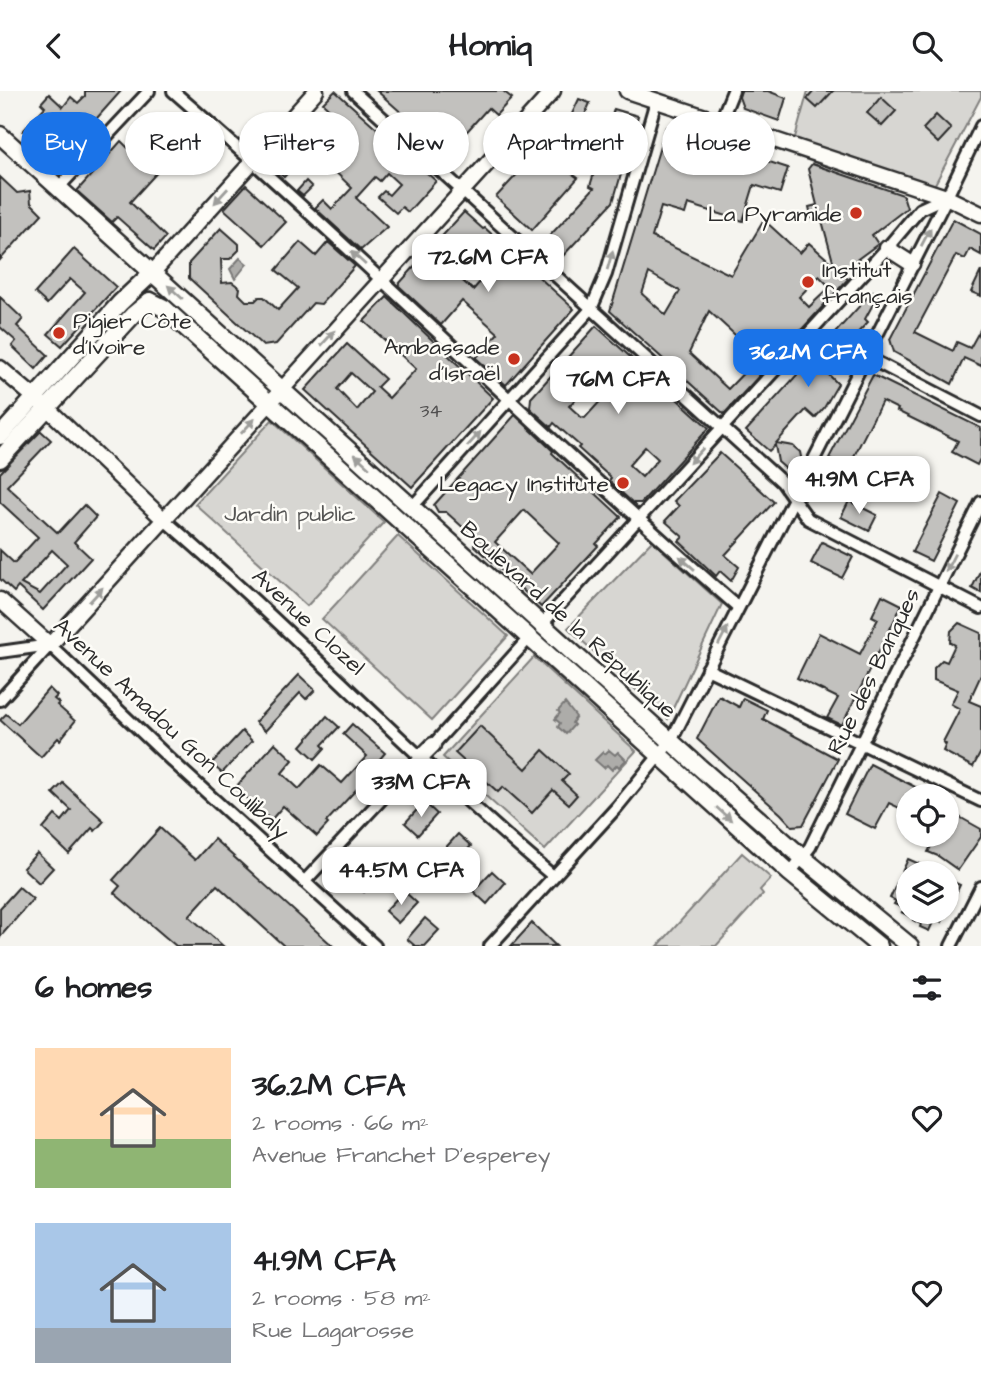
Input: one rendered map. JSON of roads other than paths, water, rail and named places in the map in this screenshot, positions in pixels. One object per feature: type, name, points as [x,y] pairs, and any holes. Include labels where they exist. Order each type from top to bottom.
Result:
[{"type":"main road","name":"Boulevard de la République","points":[[0,135],[671,741],[803,858],[910,946]]},
{"type":"main road","points":[[0,459],[132,315],[150,301],[152,271]]},
{"type":"main road","points":[[0,436],[152,271]]},
{"type":"main road","name":"Boulevard de la République","points":[[150,301],[164,308],[790,873],[879,946]]},
{"type":"street","points":[[58,188],[149,91]]},
{"type":"street","points":[[173,91],[239,151]]},
{"type":"street","points":[[297,112],[316,91]]},
{"type":"street","points":[[353,91],[782,482],[808,519],[981,608]]},
{"type":"street","points":[[0,700],[161,517],[270,403],[553,91]]},
{"type":"street","points":[[626,91],[657,96],[694,112]]},
{"type":"street","points":[[724,112],[733,91]]},
{"type":"street","points":[[412,507],[591,309],[606,274],[657,96]]},
{"type":"street","points":[[490,946],[671,741],[981,126]]},
{"type":"street","points":[[775,141],[946,197],[981,214]]},
{"type":"street","points":[[152,271],[239,175]]},
{"type":"street","points":[[266,175],[382,279],[639,521],[738,607]]},
{"type":"street","points":[[304,882],[639,521],[920,209],[946,197]]},
{"type":"street","points":[[887,248],[912,264]]},
{"type":"street","points":[[865,356],[981,416]]},
{"type":"street","name":"Avenue Clozel","points":[[0,368],[48,409],[161,517],[295,637],[553,877]]},
{"type":"street","name":"Rue des Banques","points":[[803,858],[981,502]]},
{"type":"street","name":"Avenue Amadou Gon Coulibaly","points":[[0,600],[375,946]]},
{"type":"street","points":[[0,652],[50,645]]},
{"type":"street","points":[[707,669],[981,801]]},
{"type":"street","points":[[790,873],[803,858]]},
{"type":"street","points":[[951,946],[981,887]]},
{"type":"place","name":"La Pyramide","points":[[856,213]]},
{"type":"place","name":"Institut français","points":[[808,282]]},
{"type":"place","name":"Pigier Côte d'Ivoire","points":[[59,333]]},
{"type":"place","name":"Ambassade d'Israël","points":[[514,359]]},
{"type":"place","name":"Legacy Institute","points":[[623,483]]},
{"type":"park label","name":"Jardin public","points":[[290,513]]}]
